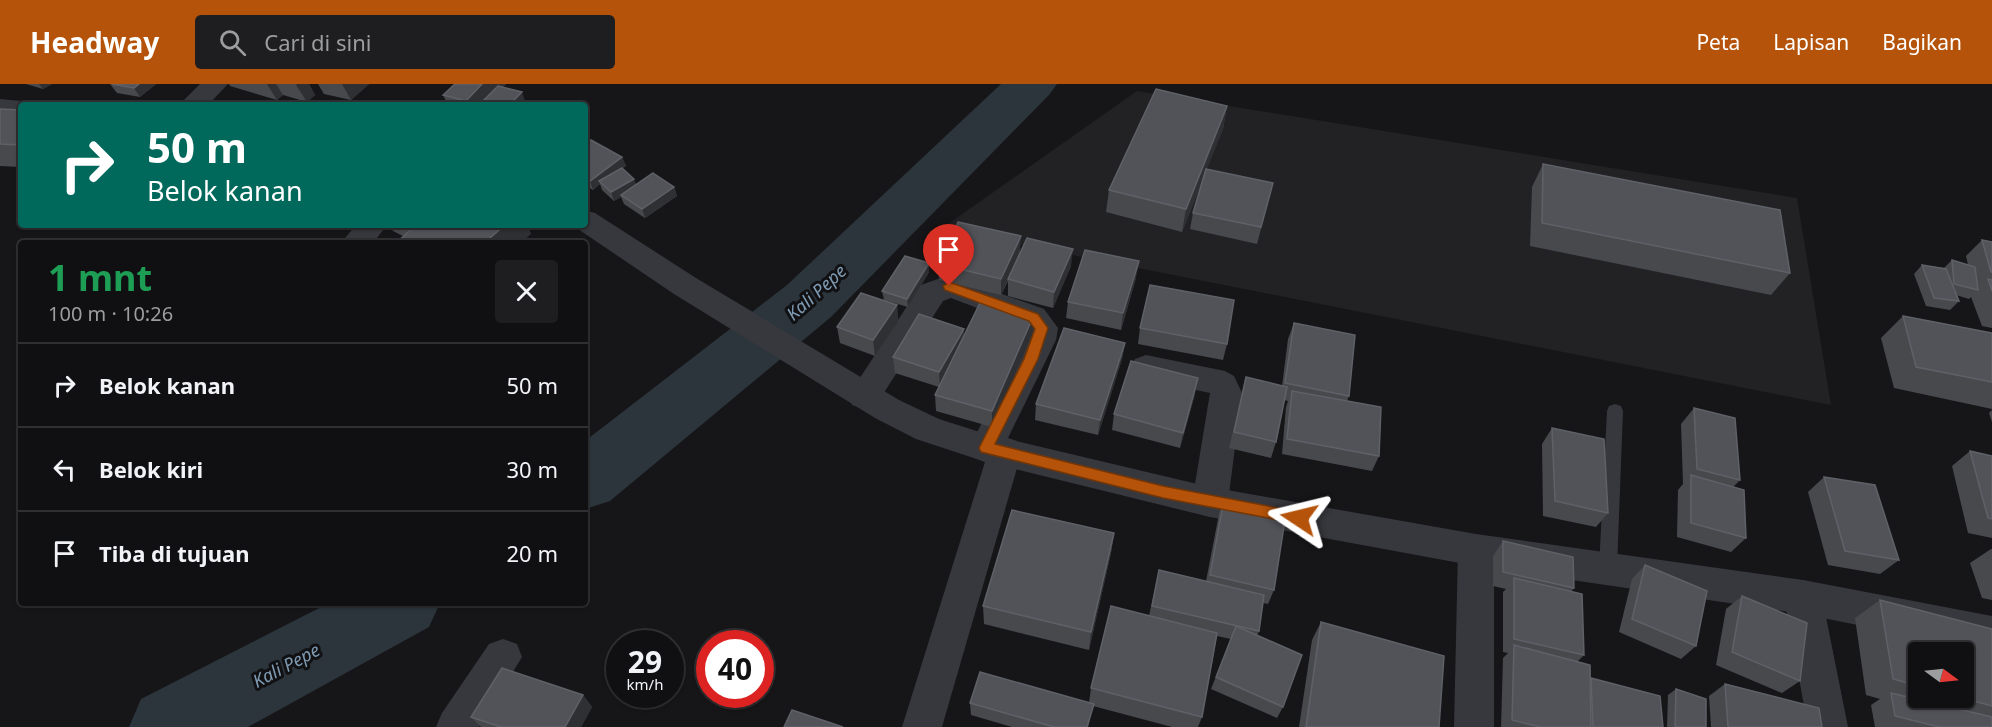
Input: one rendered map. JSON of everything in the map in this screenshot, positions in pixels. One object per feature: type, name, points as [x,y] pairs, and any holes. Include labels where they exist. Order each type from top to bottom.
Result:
[{"type":"street","points":[[195,102],[215,84]]},
{"type":"street","points":[[0,107],[18,110]]},
{"type":"street","points":[[588,222],[685,286],[864,396],[928,429],[995,450],[1210,502],[1476,550],[1803,597],[1992,634]]},
{"type":"street","points":[[359,240],[370,228]]},
{"type":"street","points":[[864,396],[932,293],[940,288],[949,286],[972,293],[1033,317],[1042,328],[1040,340],[995,450],[922,727]]},
{"type":"street","points":[[1139,367],[1214,380],[1222,385],[1226,393],[1226,404],[1210,502]]},
{"type":"street","points":[[1474,727],[1476,550]]},
{"type":"street","points":[[1803,597],[1828,727]]},
{"type":"street","points":[[456,727],[503,657]]},
{"type":"lane","points":[[1608,568],[1615,411]]},
{"type":"shaded area","points":[[1137,91],[1797,198],[1831,405],[941,229]]},
{"type":"building","points":[[112,84],[139,84],[134,88]]},
{"type":"building","points":[[455,84],[482,84],[466,101],[443,95]]},
{"type":"building","points":[[498,86],[522,92],[512,102],[482,102]]},
{"type":"building","points":[[1156,89],[1227,106],[1186,209],[1109,190]]},
{"type":"building","points":[[0,109],[18,110],[18,145],[0,144]]},
{"type":"building","points":[[591,140],[622,157],[590,181],[588,180],[588,142]]},
{"type":"building","points":[[1543,164],[1780,210],[1790,273],[1542,223]]},
{"type":"building","points":[[622,168],[634,179],[611,192],[599,181]]},
{"type":"building","points":[[1206,169],[1273,183],[1261,227],[1193,213]]},
{"type":"building","points":[[653,173],[674,187],[642,209],[621,195]]},
{"type":"building","points":[[958,222],[1021,236],[1001,279],[938,264]]},
{"type":"building","points":[[413,228],[502,228],[488,240],[399,240]]},
{"type":"building","points":[[1027,238],[1073,249],[1054,292],[1008,279]]},
{"type":"building","points":[[1982,240],[1992,242],[1992,272],[1991,272]]},
{"type":"building","points":[[1085,250],[1139,261],[1123,313],[1068,302]]},
{"type":"building","points":[[905,256],[929,263],[907,299],[882,291]]},
{"type":"building","points":[[1952,260],[1975,267],[1978,290],[1954,284]]},
{"type":"building","points":[[1922,265],[1946,269],[1959,301],[1934,298]]},
{"type":"building","points":[[1150,285],[1234,300],[1227,344],[1140,328]]},
{"type":"building","points":[[861,293],[897,305],[873,340],[837,327]]},
{"type":"building","points":[[980,303],[1033,317],[992,411],[935,395]]},
{"type":"building","points":[[919,314],[964,329],[939,372],[893,357]]},
{"type":"building","points":[[1903,316],[1992,333],[1992,382],[1916,367]]},
{"type":"building","points":[[1294,323],[1355,335],[1349,396],[1285,383]]},
{"type":"building","points":[[1064,328],[1125,343],[1100,420],[1036,404]]},
{"type":"building","points":[[1131,361],[1198,378],[1183,433],[1114,414]]},
{"type":"building","points":[[1246,377],[1287,387],[1276,442],[1234,432]]},
{"type":"building","points":[[1292,391],[1381,407],[1379,456],[1287,439]]},
{"type":"building","points":[[1694,408],[1735,418],[1740,480],[1697,469]]},
{"type":"building","points":[[1552,428],[1604,439],[1608,513],[1555,501]]},
{"type":"building","points":[[1970,451],[1992,456],[1992,519],[1988,518]]},
{"type":"building","points":[[1691,475],[1744,490],[1746,538],[1691,523]]},
{"type":"building","points":[[1824,477],[1875,485],[1899,560],[1845,551]]},
{"type":"building","points":[[1224,499],[1286,513],[1274,590],[1210,575]]},
{"type":"building","points":[[1012,510],[1114,533],[1091,632],[983,606]]},
{"type":"building","points":[[1503,541],[1573,557],[1574,588],[1503,572]]},
{"type":"building","points":[[1645,565],[1707,591],[1696,646],[1632,619]]},
{"type":"building","points":[[1159,570],[1264,595],[1259,631],[1152,606]]},
{"type":"building","points":[[1514,578],[1582,594],[1584,655],[1514,639]]},
{"type":"building","points":[[1742,596],[1807,623],[1800,681],[1732,652]]},
{"type":"building","points":[[1880,600],[1992,629],[1992,706],[1974,701],[1974,642],[1908,642],[1908,683],[1893,679]]},
{"type":"building","points":[[1111,606],[1217,633],[1202,717],[1091,688]]},
{"type":"building","points":[[1321,622],[1444,656],[1439,727],[1306,727]]},
{"type":"building","points":[[1236,626],[1302,655],[1283,707],[1216,677]]},
{"type":"building","points":[[1514,645],[1590,665],[1591,727],[1540,727],[1512,720]]},
{"type":"building","points":[[502,668],[583,695],[565,727],[501,727],[471,717]]},
{"type":"building","points":[[980,672],[1094,704],[1087,727],[1054,727],[970,703]]},
{"type":"building","points":[[1591,678],[1660,696],[1663,727],[1593,727]]},
{"type":"building","points":[[1725,684],[1819,708],[1822,727],[1728,727]]},
{"type":"building","points":[[1676,689],[1706,699],[1706,727],[1675,727]]},
{"type":"building","points":[[1891,693],[1908,697],[1908,708],[1954,708],[1992,717],[1992,727],[1939,727],[1895,716]]},
{"type":"building","points":[[792,710],[843,727],[784,727]]},
{"type":"waterway","name":"Kali Pepe","points":[[588,478],[809,301],[1031,84]]},
{"type":"waterway","name":"Kali Pepe","points":[[169,727],[397,606]]},
{"type":"route","points":[[949,286],[1033,317],[1042,328],[1040,340],[986,448],[1163,492],[1299,518]]}]
